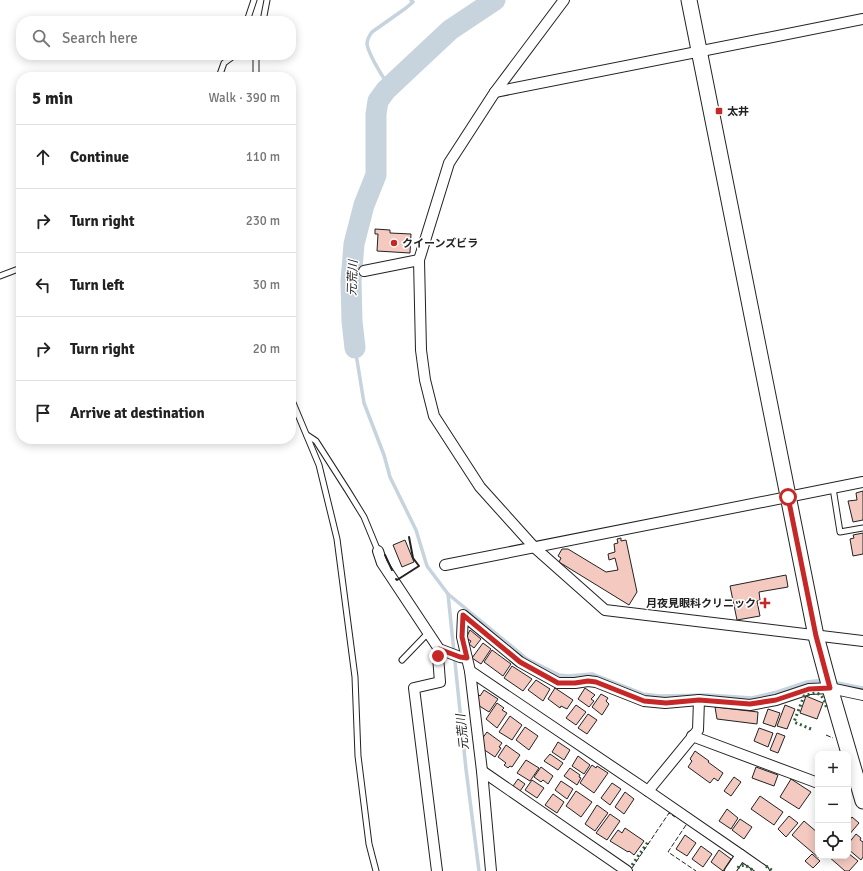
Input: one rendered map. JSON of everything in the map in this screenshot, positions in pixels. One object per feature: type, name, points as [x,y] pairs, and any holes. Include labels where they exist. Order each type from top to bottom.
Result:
[{"type":"street","points":[[564,0],[495,92],[449,163],[419,260],[421,350],[425,380],[434,416],[480,487],[534,547],[605,610],[863,641]]},
{"type":"street","points":[[689,0],[816,636],[852,780],[863,801]]},
{"type":"street","points":[[495,92],[863,20]]},
{"type":"street","points":[[364,271],[419,260]]},
{"type":"street","points":[[445,565],[863,482]]},
{"type":"street","points":[[378,551],[382,563],[428,633],[441,650],[464,658]]},
{"type":"street","points":[[491,871],[482,770],[470,671],[464,658],[462,637],[463,615],[520,662],[558,683],[588,681],[596,682],[644,701],[666,703],[699,700],[750,704],[776,700],[809,689],[830,688],[863,695]]},
{"type":"street","points":[[437,871],[414,688],[440,682],[438,656],[441,650]]},
{"type":"street","points":[[470,671],[648,790],[764,871]]},
{"type":"street","points":[[648,790],[698,730],[699,700]]},
{"type":"street","points":[[692,736],[815,782]]},
{"type":"street","points":[[482,770],[627,871]]},
{"type":"street","points":[[730,871],[741,855]]},
{"type":"lane","points":[[249,16],[254,0]]},
{"type":"lane","points":[[264,16],[267,0]]},
{"type":"lane","points":[[221,72],[224,63],[228,60]]},
{"type":"lane","points":[[256,60],[256,72]]},
{"type":"lane","points":[[0,276],[16,270]]},
{"type":"lane","points":[[296,410],[319,465],[337,539],[355,678],[358,756],[369,844],[376,871]]},
{"type":"lane","points":[[307,435],[316,441],[348,490],[364,517],[378,551]]},
{"type":"lane","points":[[833,488],[840,532],[863,528]]},
{"type":"lane","points":[[402,660],[428,633]]},
{"type":"building","name":"クイーンズビラ","points":[[375,229],[390,230],[390,233],[411,234],[410,253],[377,251],[378,234],[375,234]]},
{"type":"building","points":[[863,491],[863,520],[853,522],[848,501],[857,500],[856,493]]},
{"type":"building","points":[[863,533],[863,554],[853,556],[850,539],[854,538],[853,535]]},
{"type":"building","points":[[621,538],[621,541],[626,540],[637,592],[629,605],[559,562],[561,558],[558,556],[562,549],[568,549],[606,572],[618,570],[615,558],[609,560],[608,554],[615,552],[614,544],[618,543],[617,539]]},
{"type":"building","points":[[405,540],[414,562],[402,567],[393,545]]},
{"type":"building","points":[[786,575],[788,587],[759,592],[760,600],[757,601],[760,616],[737,620],[730,586]]},
{"type":"building","points":[[470,630],[481,639],[474,648],[469,644],[471,641],[466,638]]},
{"type":"building","points":[[483,643],[491,649],[481,664],[472,658]]},
{"type":"building","points":[[492,650],[511,664],[503,676],[484,662]]},
{"type":"building","points":[[512,666],[532,679],[523,691],[504,678]]},
{"type":"building","points":[[536,680],[550,689],[543,701],[528,690]]},
{"type":"building","points":[[555,688],[573,700],[567,709],[561,706],[560,708],[548,699]]},
{"type":"building","points":[[585,688],[595,695],[591,699],[594,701],[589,707],[578,699]]},
{"type":"building","points":[[484,690],[498,699],[489,712],[473,702],[478,694],[480,696]]},
{"type":"building","points":[[601,694],[608,698],[606,701],[609,704],[602,715],[592,707]]},
{"type":"building","points":[[806,696],[823,703],[817,719],[800,713]]},
{"type":"building","points":[[497,703],[504,708],[502,710],[507,713],[497,728],[486,719]]},
{"type":"building","points":[[576,705],[586,712],[576,725],[566,718]]},
{"type":"building","points":[[785,705],[795,709],[787,729],[777,726]]},
{"type":"building","points":[[715,707],[758,712],[757,724],[717,719]]},
{"type":"building","points":[[768,709],[780,713],[775,727],[763,723]]},
{"type":"building","points":[[588,714],[597,720],[587,734],[578,728]]},
{"type":"building","points":[[510,716],[522,725],[512,740],[499,732]]},
{"type":"building","points":[[525,727],[538,736],[529,750],[516,740]]},
{"type":"building","points":[[759,728],[773,733],[768,747],[754,741]]},
{"type":"building","points":[[487,732],[502,743],[499,747],[501,748],[495,757],[483,749],[479,743]]},
{"type":"building","points":[[777,733],[785,736],[778,753],[770,750]]},
{"type":"building","points":[[558,742],[570,750],[564,760],[552,752]]},
{"type":"building","points":[[506,745],[520,755],[512,767],[510,766],[508,768],[504,765],[506,763],[498,757]]},
{"type":"building","points":[[695,751],[723,773],[718,781],[714,778],[710,783],[688,767],[692,761],[690,759]]},
{"type":"building","points":[[550,754],[563,763],[558,770],[544,761]]},
{"type":"building","points":[[578,756],[590,765],[584,774],[572,766]]},
{"type":"building","points":[[526,760],[539,768],[530,781],[517,773]]},
{"type":"building","points":[[592,765],[596,768],[597,766],[608,773],[594,793],[580,783]]},
{"type":"building","points":[[541,767],[553,776],[548,784],[543,780],[541,782],[534,777]]},
{"type":"building","points":[[756,767],[778,775],[774,786],[752,778]]},
{"type":"building","points":[[570,768],[580,775],[579,777],[581,778],[577,785],[564,776]]},
{"type":"building","points":[[734,777],[741,782],[731,796],[724,791]]},
{"type":"building","points":[[518,779],[525,784],[520,791],[513,786]]},
{"type":"building","points":[[791,779],[811,792],[799,809],[780,797]]},
{"type":"building","points":[[532,780],[544,788],[537,798],[525,790]]},
{"type":"building","points":[[561,781],[573,789],[567,799],[555,790]]},
{"type":"building","points":[[612,783],[621,789],[610,805],[601,798]]},
{"type":"building","points":[[576,791],[592,802],[581,817],[566,806]]},
{"type":"building","points":[[625,792],[634,799],[624,814],[615,807]]},
{"type":"building","points":[[553,794],[564,802],[557,813],[545,805]]},
{"type":"building","points":[[760,796],[783,812],[774,825],[751,809]]},
{"type":"building","points":[[597,805],[608,813],[595,831],[585,824]]},
{"type":"building","points":[[727,809],[738,818],[731,829],[719,821]]},
{"type":"building","points":[[610,814],[620,821],[607,840],[596,833]]},
{"type":"building","points":[[789,816],[798,823],[786,837],[778,829]]},
{"type":"building","points":[[852,817],[859,823],[851,832],[851,823]]},
{"type":"building","points":[[740,819],[752,827],[744,839],[732,830]]},
{"type":"building","points":[[804,821],[815,830],[815,855],[792,835]]},
{"type":"building","points":[[625,828],[644,841],[634,855],[610,841],[618,830],[622,833]]},
{"type":"building","points":[[856,834],[861,838],[860,840],[863,842],[863,857],[861,860],[851,852],[851,840]]},
{"type":"building","points":[[685,835],[696,843],[687,856],[676,849]]},
{"type":"building","points":[[701,846],[712,854],[703,867],[692,859]]},
{"type":"building","points":[[719,850],[731,859],[723,871],[711,862]]},
{"type":"building","points":[[812,854],[815,857],[815,859],[820,861],[813,868],[805,861]]},
{"type":"building","points":[[851,855],[858,861],[849,871],[845,871],[831,859],[851,859]]},
{"type":"waterway","points":[[389,87],[370,55],[367,41],[372,32],[406,8],[413,2],[411,0]]},
{"type":"waterway","name":"元荒川","points":[[355,348],[352,321],[351,281],[354,244],[364,205],[376,175],[376,114],[378,101],[386,90],[450,30],[495,0]]},
{"type":"waterway","name":"元荒川","points":[[355,348],[364,403],[384,455],[390,477],[416,530],[427,566],[448,594],[527,659],[559,675],[568,676],[592,674],[643,694],[660,696],[708,695],[752,698],[777,692],[807,682],[824,680]]},
{"type":"waterway","name":"元荒川","points":[[448,594],[466,769],[479,871]]},
{"type":"waterway","name":"元荒川","points":[[832,682],[863,688]]},
{"type":"hedge","points":[[811,729],[794,722],[804,696],[814,693],[820,695],[824,700],[827,709]]},
{"type":"hedge","points":[[632,865],[648,842]]},
{"type":"hedge","points":[[738,868],[739,866],[745,865],[754,871]]},
{"type":"hedge","points":[[766,866],[773,871]]},
{"type":"fence","points":[[826,735],[833,738]]},
{"type":"fence","points":[[632,868],[669,813],[675,817]]},
{"type":"fence","points":[[686,825],[668,852],[696,871]]},
{"type":"wall","points":[[396,579],[397,580],[419,566],[413,558],[409,537]]},
{"type":"wall","points":[[385,555],[392,570]]},
{"type":"place","name":"太井","points":[[719,111]]},
{"type":"place","name":"クイーンズビラ","points":[[394,243]]},
{"type":"place","name":"月夜見眼科クリニック","points":[[765,603]]},
{"type":"route","points":[[438,656],[439,649],[443,652],[467,658],[462,637],[463,615],[520,662],[558,683],[588,681],[596,682],[644,701],[666,703],[699,700],[750,704],[776,700],[809,689],[830,688],[816,636],[788,497]]}]
